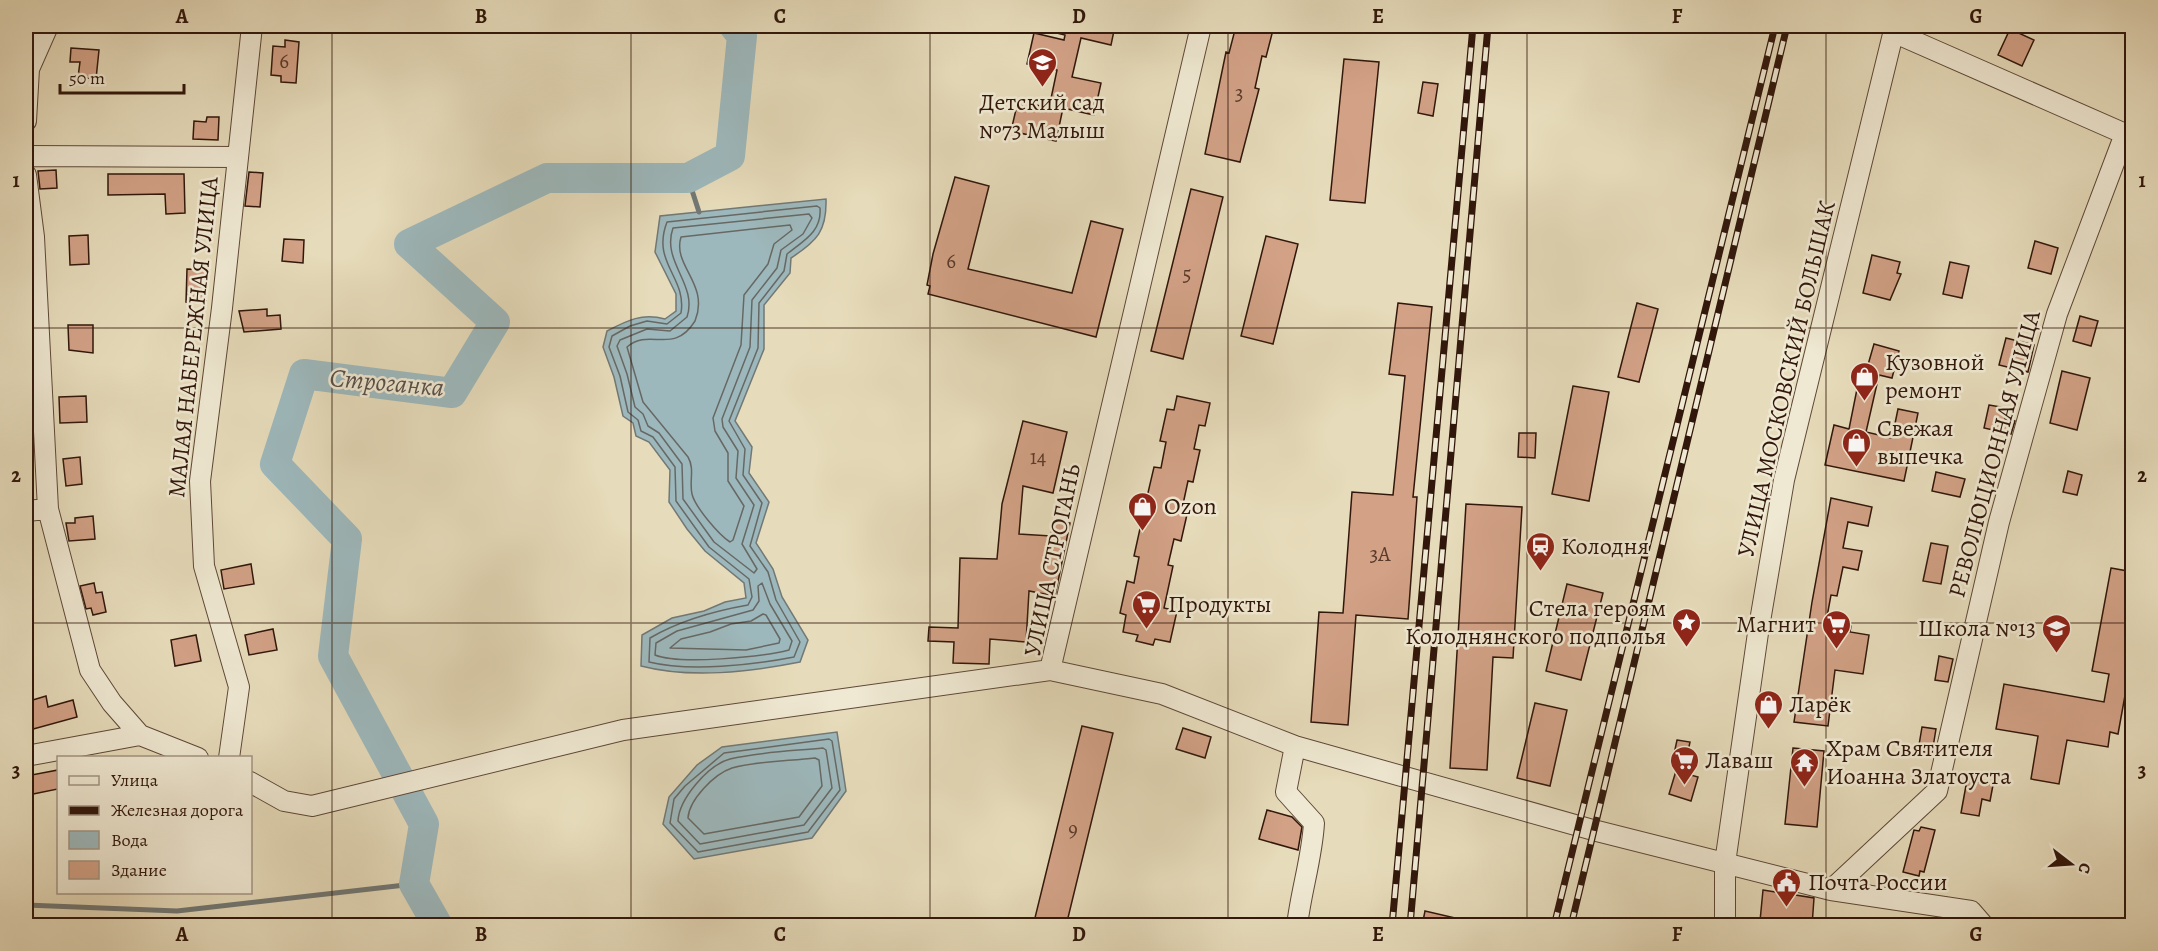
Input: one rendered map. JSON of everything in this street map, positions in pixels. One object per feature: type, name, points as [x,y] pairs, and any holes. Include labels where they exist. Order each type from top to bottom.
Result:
[{"type":"street","points":[[26,121],[29,69],[48,26]]},
{"type":"street","name":"МАЛАЯ НАБЕРЕЖНАЯ УЛИЦА","points":[[229,756],[231,727],[239,687],[204,566],[200,482],[222,308],[252,26]]},
{"type":"street","name":"УЛИЦА СТРОГАНЬ","points":[[1202,26],[1050,670],[1162,694],[1295,746],[1593,830],[1725,863]]},
{"type":"street","points":[[1894,29],[2129,136]]},
{"type":"street","name":"УЛИЦА МОСКОВСКИЙ БОЛЬШАК","points":[[1725,926],[1725,863],[1758,633],[1784,480],[1894,29]]},
{"type":"street","name":"РЕВОЛЮЦИОННАЯ УЛИЦА","points":[[1832,890],[1937,791],[1999,522],[2058,314],[2129,136]]},
{"type":"street","points":[[26,156],[237,157]]},
{"type":"street","points":[[26,175],[34,237],[48,509],[90,670],[112,703],[140,735],[193,756]]},
{"type":"street","points":[[26,511],[48,509]]},
{"type":"street","points":[[252,783],[284,801],[312,806],[623,730],[1050,670]]},
{"type":"street","points":[[26,756],[140,735]]},
{"type":"street","points":[[1295,746],[1286,792],[1314,824],[1312,856],[1300,900],[1297,926]]},
{"type":"street","points":[[1725,863],[1832,890],[1971,911],[1984,926]]},
{"type":"water","points":[[826,199],[825,219],[819,234],[808,246],[791,258],[790,273],[764,305],[764,349],[735,421],[752,447],[749,473],[769,502],[756,543],[773,569],[782,597],[808,640],[800,662],[720,673],[680,672],[641,666],[642,635],[672,618],[746,598],[744,583],[705,551],[687,529],[669,502],[670,470],[649,442],[636,436],[633,423],[623,416],[614,377],[603,347],[607,331],[642,317],[665,319],[676,311],[676,294],[655,252],[660,216]]},
{"type":"water","points":[[837,732],[846,791],[812,838],[694,859],[663,824],[669,797],[697,765],[722,747]]},
{"type":"building","points":[[1049,26],[1115,26],[1111,45],[1081,38],[1072,77],[1101,83],[1094,115],[1063,108],[1056,141],[1011,131],[1018,101],[1049,108],[1057,70],[1027,64],[1034,33],[1064,40],[1065,35],[1048,31]]},
{"type":"building","points":[[1236,26],[1274,26],[1266,57],[1262,56],[1255,88],[1259,89],[1240,162],[1205,154],[1226,52],[1229,53]]},
{"type":"building","points":[[2010,29],[2034,40],[2022,66],[1998,55]]},
{"type":"building","points":[[285,40],[299,42],[296,83],[281,82],[281,76],[271,75],[273,46],[285,47]]},
{"type":"building","points":[[71,48],[99,50],[96,79],[78,77],[80,62],[70,62]]},
{"type":"building","points":[[1344,59],[1379,62],[1365,203],[1330,200]]},
{"type":"building","points":[[1423,82],[1438,84],[1433,116],[1418,113]]},
{"type":"building","points":[[207,117],[219,117],[218,140],[193,139],[194,121],[206,122]]},
{"type":"building","points":[[56,170],[57,188],[40,189],[38,171]]},
{"type":"building","points":[[249,172],[263,173],[260,207],[245,206]]},
{"type":"building","points":[[108,174],[184,174],[185,213],[166,214],[165,194],[108,195]]},
{"type":"building","points":[[955,177],[989,186],[968,269],[1072,293],[1091,221],[1123,229],[1096,337],[928,294],[930,286],[927,285],[933,254]]},
{"type":"building","points":[[1191,189],[1223,197],[1183,359],[1151,351]]},
{"type":"building","points":[[88,235],[89,264],[70,265],[69,236]]},
{"type":"building","points":[[1266,236],[1298,244],[1273,344],[1241,336]]},
{"type":"building","points":[[284,239],[304,240],[303,263],[282,261]]},
{"type":"building","points":[[2035,241],[2058,248],[2051,274],[2028,268]]},
{"type":"building","points":[[1872,255],[1900,262],[1897,273],[1901,274],[1890,300],[1863,293]]},
{"type":"building","points":[[1950,262],[1969,266],[1962,298],[1943,294]]},
{"type":"building","points":[[187,269],[207,270],[206,303],[186,302]]},
{"type":"building","points":[[1398,303],[1432,307],[1413,497],[1417,497],[1408,619],[1356,615],[1348,725],[1311,722],[1319,612],[1343,613],[1352,492],[1393,495],[1405,376],[1389,374]]},
{"type":"building","points":[[1637,303],[1658,309],[1639,382],[1618,377]]},
{"type":"building","points":[[267,309],[267,316],[280,315],[281,329],[244,332],[239,311]]},
{"type":"building","points":[[2080,316],[2098,321],[2091,346],[2073,341]]},
{"type":"building","points":[[68,325],[93,325],[93,353],[69,350]]},
{"type":"building","points":[[2006,338],[2034,345],[2028,372],[1999,365]]},
{"type":"building","points":[[1874,344],[1899,351],[1892,378],[1879,375],[1866,432],[1892,438],[1898,409],[1918,413],[1904,481],[1825,465],[1834,425],[1849,429],[1857,389],[1861,389]]},
{"type":"building","points":[[2062,371],[2090,378],[2077,430],[2050,423]]},
{"type":"building","points":[[1573,386],[1609,392],[1589,501],[1552,494]]},
{"type":"building","points":[[86,396],[87,422],[60,423],[59,397]]},
{"type":"building","points":[[1177,396],[1210,403],[1205,426],[1199,425],[1194,449],[1200,450],[1193,482],[1188,481],[1182,509],[1188,510],[1181,541],[1174,539],[1168,565],[1173,566],[1164,608],[1177,611],[1170,642],[1155,639],[1153,645],[1136,641],[1138,635],[1123,632],[1126,615],[1120,613],[1127,581],[1134,583],[1139,557],[1134,556],[1141,524],[1147,525],[1153,499],[1147,497],[1154,467],[1161,468],[1166,442],[1160,441],[1167,409],[1174,410]]},
{"type":"building","points":[[1989,405],[2007,408],[2005,419],[2015,421],[2011,434],[1984,428]]},
{"type":"building","points":[[1023,421],[1067,432],[1053,493],[1023,486],[1019,534],[1051,536],[1053,520],[1070,523],[1055,596],[1029,591],[1026,642],[990,639],[989,664],[953,663],[954,642],[928,641],[929,627],[958,628],[960,558],[997,559],[1002,504]]},
{"type":"building","points":[[1519,433],[1536,433],[1535,458],[1518,457]]},
{"type":"building","points":[[80,457],[82,484],[66,486],[63,459]]},
{"type":"building","points":[[2068,471],[2082,475],[2077,495],[2063,492]]},
{"type":"building","points":[[1936,472],[1965,479],[1960,497],[1932,491]]},
{"type":"building","points":[[1831,498],[1872,507],[1868,526],[1848,522],[1843,548],[1862,551],[1858,570],[1843,567],[1837,596],[1831,595],[1826,622],[1851,626],[1850,632],[1869,635],[1863,674],[1835,670],[1828,726],[1794,722]]},
{"type":"building","points":[[1466,504],[1522,507],[1513,658],[1493,657],[1487,770],[1450,768]]},
{"type":"building","points":[[93,516],[95,539],[69,541],[66,523],[75,523],[75,518]]},
{"type":"building","points":[[1931,543],[1948,546],[1941,584],[1923,581]]},
{"type":"building","points":[[251,564],[254,584],[224,589],[221,570]]},
{"type":"building","points":[[2111,568],[2133,572],[2133,680],[2128,679],[2118,734],[2110,732],[2108,747],[2067,740],[2059,784],[2031,779],[2038,736],[1996,729],[2004,684],[2104,702],[2109,674],[2092,671]]},
{"type":"building","points":[[94,583],[96,593],[102,592],[106,612],[93,615],[91,608],[86,609],[80,586]]},
{"type":"building","points":[[1567,584],[1603,593],[1581,680],[1546,671]]},
{"type":"building","points":[[273,629],[277,650],[249,655],[245,635]]},
{"type":"building","points":[[196,635],[201,661],[175,666],[171,640]]},
{"type":"building","points":[[1939,656],[1953,659],[1948,682],[1935,680]]},
{"type":"building","points":[[46,696],[48,707],[73,700],[77,717],[26,731],[26,702]]},
{"type":"building","points":[[1535,703],[1567,710],[1550,786],[1517,778]]},
{"type":"building","points":[[1082,726],[1113,733],[1066,926],[1033,926]]},
{"type":"building","points":[[1922,727],[1936,729],[1932,753],[1918,751]]},
{"type":"building","points":[[1183,728],[1211,737],[1205,758],[1176,749]]},
{"type":"building","points":[[1677,740],[1690,742],[1686,761],[1673,759]]},
{"type":"building","name":"Храм Святителя Иоанна Златоуста","points":[[1793,748],[1824,751],[1817,827],[1785,824]]},
{"type":"building","points":[[57,770],[57,789],[28,795],[26,776]]},
{"type":"building","name":"Лаваш","points":[[1676,771],[1698,777],[1691,801],[1669,794]]},
{"type":"building","points":[[1967,780],[1993,785],[1990,801],[1982,799],[1979,816],[1961,813]]},
{"type":"building","points":[[1267,810],[1292,817],[1302,827],[1298,850],[1259,839]]},
{"type":"building","points":[[1921,827],[1935,830],[1924,872],[1920,871],[1919,876],[1903,872],[1914,830],[1919,831]]},
{"type":"building","name":"Почта России","points":[[1763,890],[1814,898],[1812,926],[1760,921]]},
{"type":"building","points":[[1425,911],[1464,920],[1463,926],[1422,926]]},
{"type":"waterway","name":"Строганка","points":[[438,926],[414,884],[424,824],[333,656],[347,539],[275,464],[304,374],[452,393],[495,322],[409,244],[547,178],[688,178],[730,156],[742,36],[734,26]]},
{"type":"waterway","points":[[688,178],[699,212]]},
{"type":"waterway","points":[[26,905],[177,911],[414,884]]},
{"type":"railway","points":[[1392,926],[1473,26]]},
{"type":"railway","points":[[1410,926],[1488,26]]},
{"type":"railway","points":[[1554,926],[1775,26]]},
{"type":"railway","points":[[1571,926],[1787,26]]},
{"type":"place","name":"Детский сад №73 Малыш","points":[[1042,88]]},
{"type":"place","name":"Кузовной ремонт","points":[[1864,402]]},
{"type":"place","name":"Свежая выпечка","points":[[1856,468]]},
{"type":"place","name":"Ozon","points":[[1143,532]]},
{"type":"place","name":"Колодня","points":[[1540,572]]},
{"type":"place","name":"Продукты","points":[[1147,630]]},
{"type":"place","name":"Стела героям Колоднянского подполья","points":[[1687,648]]},
{"type":"place","name":"Магнит","points":[[1837,650]]},
{"type":"place","name":"Школа №13","points":[[2057,654]]},
{"type":"place","name":"Ларёк","points":[[1768,730]]},
{"type":"place","name":"Лаваш","points":[[1684,786]]},
{"type":"place","name":"Храм Святителя Иоанна Златоуста","points":[[1805,788]]},
{"type":"place","name":"Почта России","points":[[1787,908]]}]
